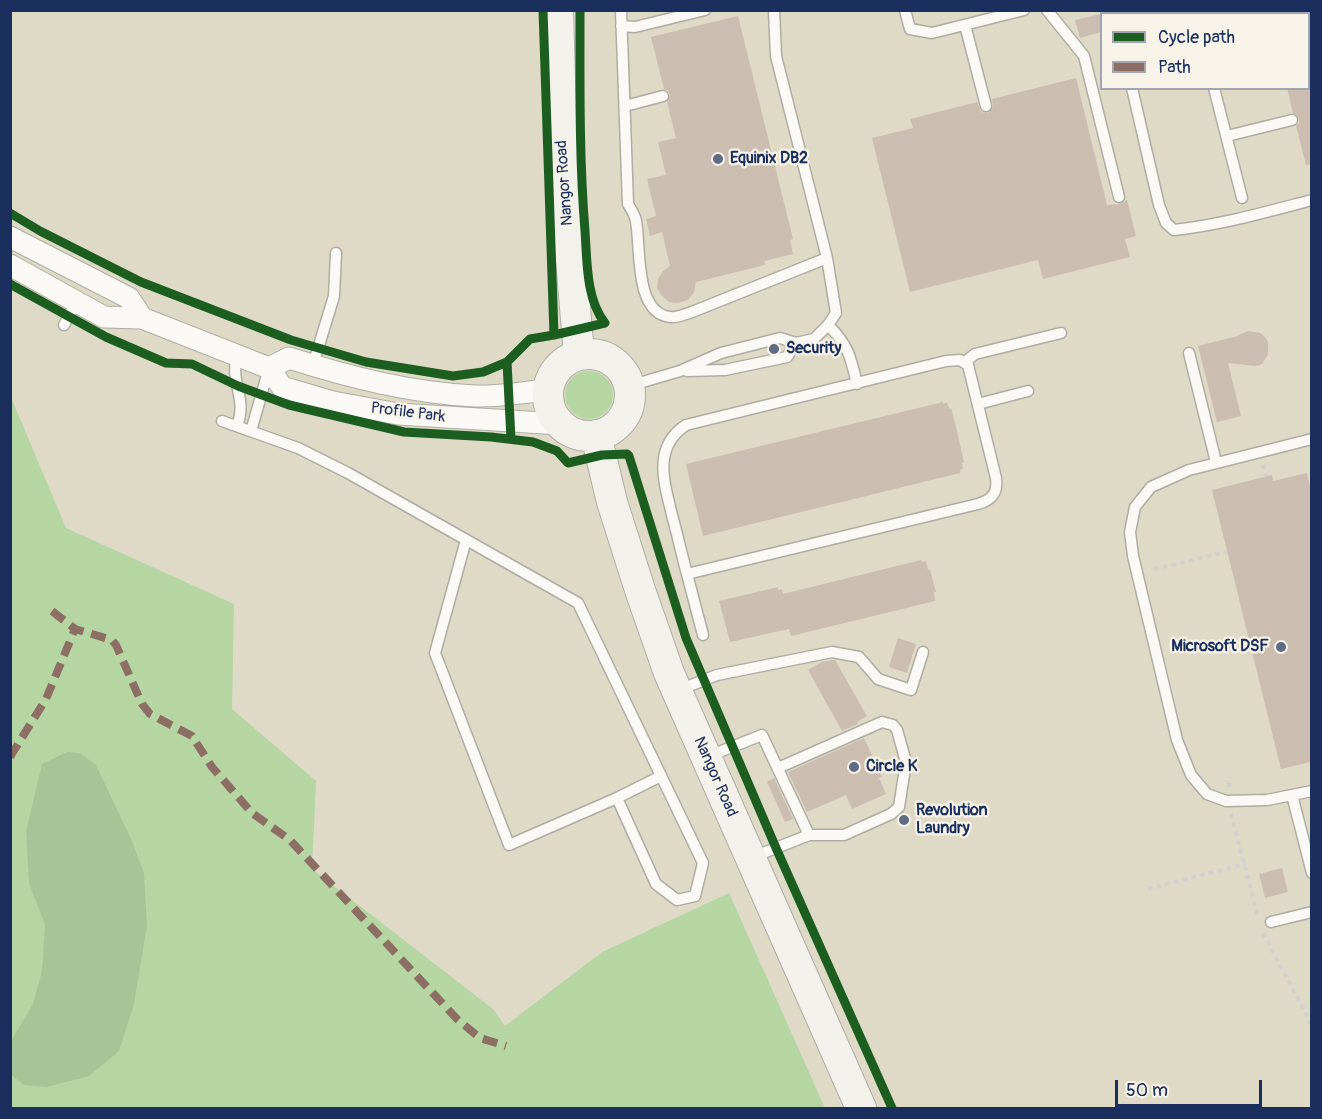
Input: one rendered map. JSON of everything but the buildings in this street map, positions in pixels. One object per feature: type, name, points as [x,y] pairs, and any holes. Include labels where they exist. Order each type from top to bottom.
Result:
[{"type":"main road","name":"Nangor Road","points":[[558,10],[562,152],[579,355]]},
{"type":"main road","points":[[592,354],[616,363],[629,386],[630,399],[619,422],[609,430],[596,435],[577,434],[560,424],[551,408],[548,390],[552,378],[558,368],[579,355],[592,354]]},
{"type":"main road","name":"Nangor Road","points":[[596,435],[612,502],[640,590],[677,691],[861,1108]]},
{"type":"street","points":[[10,237],[129,298],[142,318]]},
{"type":"street","name":"Profile Park","points":[[10,265],[104,317],[142,318],[269,368],[282,387],[333,402],[398,414],[560,424]]},
{"type":"street","name":"Profile Park","points":[[269,368],[289,358],[362,379],[429,392],[477,396],[548,390]]},
{"type":"lane","points":[[621,10],[628,204],[635,218],[643,284],[648,304],[658,314],[672,318],[693,312],[827,258]]},
{"type":"lane","points":[[621,26],[635,27],[705,10]]},
{"type":"lane","points":[[629,386],[680,371],[721,353],[780,338],[796,344],[814,339],[836,313],[827,258],[776,56],[774,10]]},
{"type":"lane","points":[[905,10],[910,29],[932,33],[1024,10]]},
{"type":"lane","points":[[1047,10],[1084,56],[1119,197]]},
{"type":"lane","points":[[965,25],[986,106]]},
{"type":"lane","points":[[1132,90],[1159,205],[1166,223],[1174,230],[1236,219],[1311,200]]},
{"type":"lane","points":[[1216,90],[1242,198]]},
{"type":"lane","points":[[625,106],[663,96]]},
{"type":"lane","points":[[1227,136],[1292,120]]},
{"type":"lane","points":[[313,365],[334,296],[336,253]]},
{"type":"lane","points":[[64,325],[77,301]]},
{"type":"lane","points":[[828,325],[839,335],[849,351],[857,384]]},
{"type":"lane","points":[[965,362],[975,354],[1061,333]]},
{"type":"lane","points":[[680,371],[725,370],[787,357],[796,344]]},
{"type":"lane","points":[[1189,353],[1216,462]]},
{"type":"lane","points":[[236,354],[235,378],[241,396],[241,417],[237,426]]},
{"type":"lane","points":[[687,574],[991,499],[997,484],[970,369],[965,362],[946,361],[686,425],[676,431],[669,442],[664,459],[663,478],[687,574],[703,635]]},
{"type":"lane","points":[[251,431],[269,368]]},
{"type":"lane","points":[[978,404],[1028,392]]},
{"type":"lane","points":[[222,421],[308,453],[578,603],[703,863],[695,896],[677,900],[657,884],[617,798]]},
{"type":"lane","points":[[1311,439],[1189,470],[1151,487],[1136,507],[1130,532],[1133,556],[1177,740],[1191,775],[1207,794],[1226,801],[1267,800],[1311,791]]},
{"type":"lane","points":[[466,540],[435,653],[509,845],[617,798],[661,776]]},
{"type":"lane","points":[[677,691],[717,675],[832,652],[859,657],[878,678],[911,690],[923,652]]},
{"type":"lane","points":[[751,858],[808,835],[844,835],[891,814],[899,807],[906,762],[897,730],[893,725],[882,722],[778,768]]},
{"type":"lane","points":[[706,757],[762,735],[808,835]]},
{"type":"lane","points":[[1292,795],[1311,873]]},
{"type":"lane","points":[[1265,921],[1311,912]]},
{"type":"path","points":[[1262,462],[1266,476]]},
{"type":"path","points":[[1154,569],[1226,552]]},
{"type":"path","points":[[1230,777],[1226,801],[1265,921]]},
{"type":"path","points":[[1148,889],[1245,864]]},
{"type":"path","points":[[1262,933],[1311,1025]]},
{"type":"green space","points":[[584,371],[594,371],[609,381],[613,395],[609,409],[603,415],[594,419],[584,419],[569,409],[565,400],[565,390],[575,375]]},
{"type":"green space","points":[[10,395],[66,528],[234,604],[232,709],[316,781],[312,869],[493,1009],[505,1026],[602,952],[729,893],[825,1108],[11,1108]]},
{"type":"green space","points":[[67,752],[80,753],[96,765],[132,841],[144,873],[147,926],[134,1004],[119,1051],[89,1076],[47,1087],[24,1085],[11,1075],[12,1039],[33,1004],[42,971],[45,925],[29,883],[26,831],[42,764]]},
{"type":"marked path","points":[[52,611],[75,629],[112,640],[142,704],[150,714],[192,736],[212,767],[252,813],[290,840],[457,1019],[480,1038],[506,1046]]},
{"type":"marked path","points":[[10,757],[46,699],[75,629]]},
{"type":"cycle path","points":[[10,213],[40,231],[141,282],[291,340],[366,362],[453,376],[483,372],[507,362],[530,339],[554,335],[543,10]]},
{"type":"cycle path","points":[[554,335],[605,323],[594,303],[587,267],[581,148],[580,10]]},
{"type":"cycle path","points":[[10,284],[106,337],[166,363],[192,364],[238,386],[289,405],[404,432],[533,442],[557,451],[568,463],[602,455],[627,454],[686,638],[776,848],[892,1108]]},
{"type":"cycle path","points":[[507,362],[511,439]]},
{"type":"place","name":"Equinix DB2","points":[[718,159]]},
{"type":"place","name":"Security","points":[[774,349]]},
{"type":"place","name":"Microsoft DSF","points":[[1281,647]]},
{"type":"place","name":"Circle K","points":[[854,767]]},
{"type":"place","name":"Revolution Laundry","points":[[904,820]]}]
